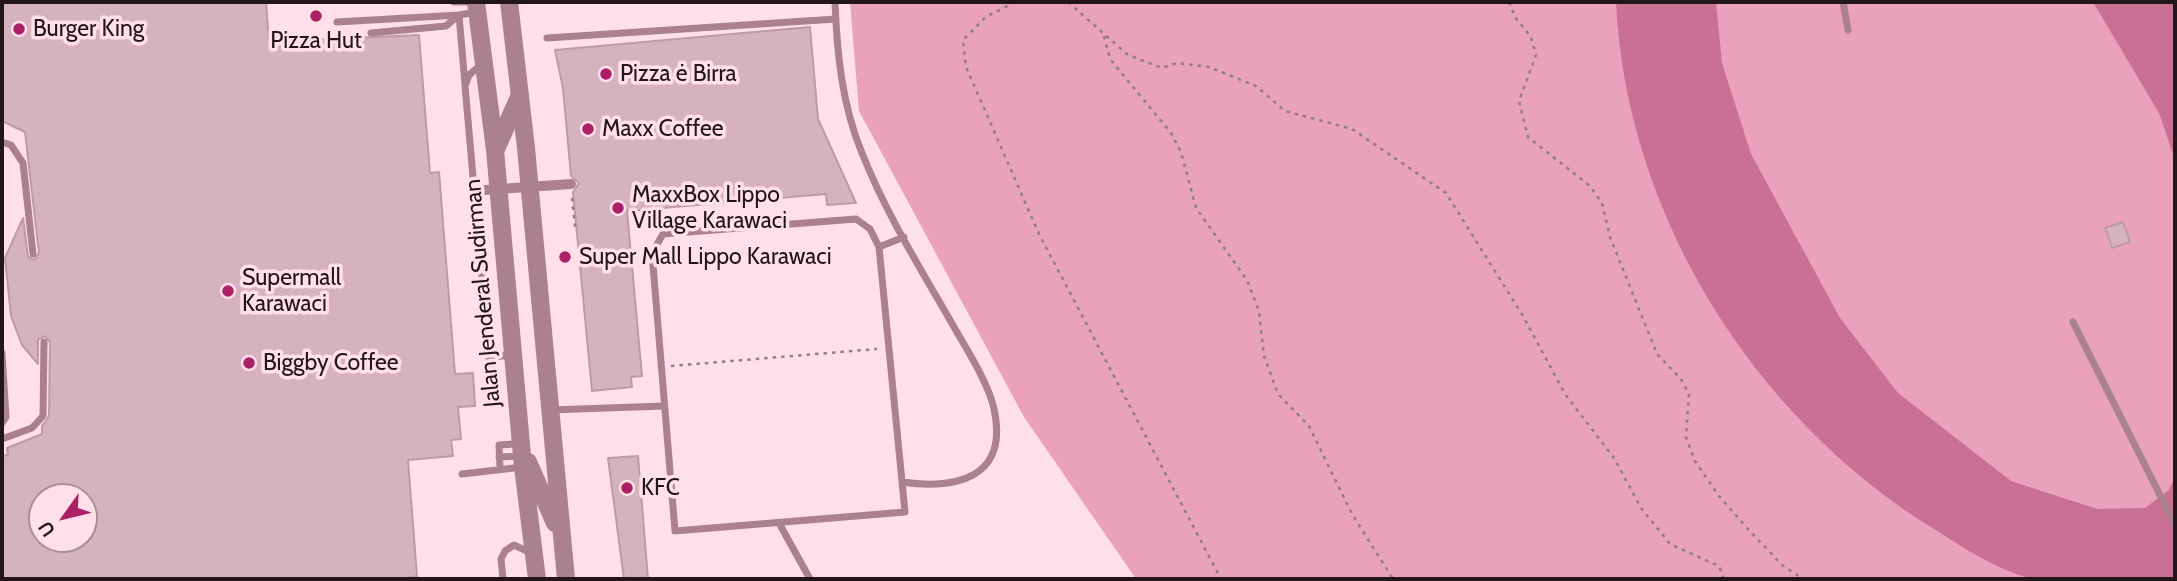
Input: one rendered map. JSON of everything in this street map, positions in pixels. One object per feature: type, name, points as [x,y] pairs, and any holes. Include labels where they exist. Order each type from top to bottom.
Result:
[{"type":"street","points":[[509,2],[566,579]]},
{"type":"street","name":"Jalan Jenderal Sudirman","points":[[477,7],[495,150],[522,456],[537,579]]},
{"type":"street","points":[[495,150],[520,95]]},
{"type":"street","points":[[485,190],[571,184]]},
{"type":"street","points":[[522,456],[562,537]]},
{"type":"lane","points":[[454,2],[477,7]]},
{"type":"lane","points":[[835,2],[845,106],[874,181],[971,356],[994,408],[996,439],[993,458],[982,470],[963,482],[931,486],[902,482]]},
{"type":"lane","points":[[1843,2],[1848,30]]},
{"type":"lane","points":[[371,33],[446,26],[459,15],[477,7]]},
{"type":"lane","points":[[337,22],[459,15]]},
{"type":"lane","points":[[459,15],[489,358],[508,355],[515,444],[499,445],[500,469]]},
{"type":"lane","points":[[547,38],[836,19]]},
{"type":"lane","points":[[465,86],[469,75],[484,62]]},
{"type":"lane","points":[[2,142],[11,145],[23,163],[33,254]]},
{"type":"lane","points":[[856,219],[870,229],[879,247],[890,348],[905,512],[675,531],[652,253],[663,234],[856,219]]},
{"type":"lane","points":[[879,247],[904,237]]},
{"type":"lane","points":[[2073,322],[2175,525]]},
{"type":"lane","points":[[2,439],[32,428],[43,416],[44,342]]},
{"type":"lane","points":[[2,354],[6,416],[2,423]]},
{"type":"lane","points":[[549,410],[664,405]]},
{"type":"lane","points":[[499,457],[522,456]]},
{"type":"lane","points":[[462,474],[500,469],[522,456]]},
{"type":"lane","points":[[779,523],[810,579]]},
{"type":"lane","points":[[503,579],[501,559],[505,551],[514,545],[524,547],[536,556]]},
{"type":"path","points":[[1015,2],[986,17],[963,40],[966,67],[1039,234],[1221,579]]},
{"type":"path","points":[[1068,2],[1128,55],[1163,68],[1177,63],[1209,67],[1256,86],[1285,111],[1352,129],[1446,193],[1523,316],[1565,394],[1614,458],[1641,508],[1670,544],[1719,566],[1724,579]]},
{"type":"path","points":[[1509,2],[1515,17],[1531,37],[1536,55],[1518,101],[1528,137],[1590,186],[1602,203],[1611,237],[1657,354],[1681,379],[1689,394],[1686,437],[1695,461],[1719,496],[1740,520],[1783,565],[1803,579]]},
{"type":"path","points":[[1104,36],[1110,59],[1171,133],[1181,152],[1196,208],[1247,280],[1259,311],[1264,356],[1278,394],[1309,426],[1352,514],[1393,579]]},
{"type":"path","points":[[571,184],[575,227]]},
{"type":"path","points":[[660,367],[890,348]]},
{"type":"shaded area","points":[[850,2],[2175,2],[2175,579],[1136,579],[1024,417],[859,111]]},
{"type":"shaded area","points":[[1616,2],[1716,2],[1722,63],[1751,154],[1840,318],[1898,393],[2011,481],[2097,509],[2145,508],[2169,490],[2175,477],[2175,579],[2038,579],[2011,572],[1934,529],[1869,483],[1810,430],[1757,370],[1711,304],[1674,233],[1645,159],[1625,81]]},
{"type":"shaded area","points":[[2093,2],[2175,2],[2175,160],[2159,113]]},
{"type":"building","name":"Supermall Karawaci","points":[[2,2],[266,2],[269,42],[419,35],[430,173],[439,172],[455,374],[473,373],[475,406],[458,407],[461,439],[451,440],[453,456],[408,460],[417,576],[402,579],[2,579],[2,456],[8,455],[7,448],[42,434],[42,426],[49,416],[50,342],[45,336],[38,340],[38,364],[22,345],[11,316],[5,258],[23,218],[28,257],[34,260],[39,253],[25,132],[2,121]]},
{"type":"building","name":"MaxxBox Lippo Village Karawaci","points":[[810,27],[818,119],[856,203],[827,205],[826,194],[627,211],[642,376],[631,377],[632,387],[592,391],[573,192],[579,183],[571,176],[563,88],[555,50]]},
{"type":"building","points":[[2123,222],[2130,242],[2112,248],[2105,228]]},
{"type":"building","points":[[638,456],[648,579],[624,579],[608,458]]},
{"type":"place","name":"Pizza Hut","points":[[316,16]]},
{"type":"place","name":"Burger King","points":[[19,29]]},
{"type":"place","name":"Pizza ė Birra","points":[[606,74]]},
{"type":"place","name":"Maxx Coffee","points":[[588,129]]},
{"type":"place","name":"MaxxBox Lippo Village Karawaci","points":[[618,208]]},
{"type":"place","name":"Super Mall Lippo Karawaci","points":[[565,257]]},
{"type":"place","name":"Supermall Karawaci","points":[[228,291]]},
{"type":"place","name":"Biggby Coffee","points":[[249,363]]},
{"type":"place","name":"KFC","points":[[627,488]]}]
